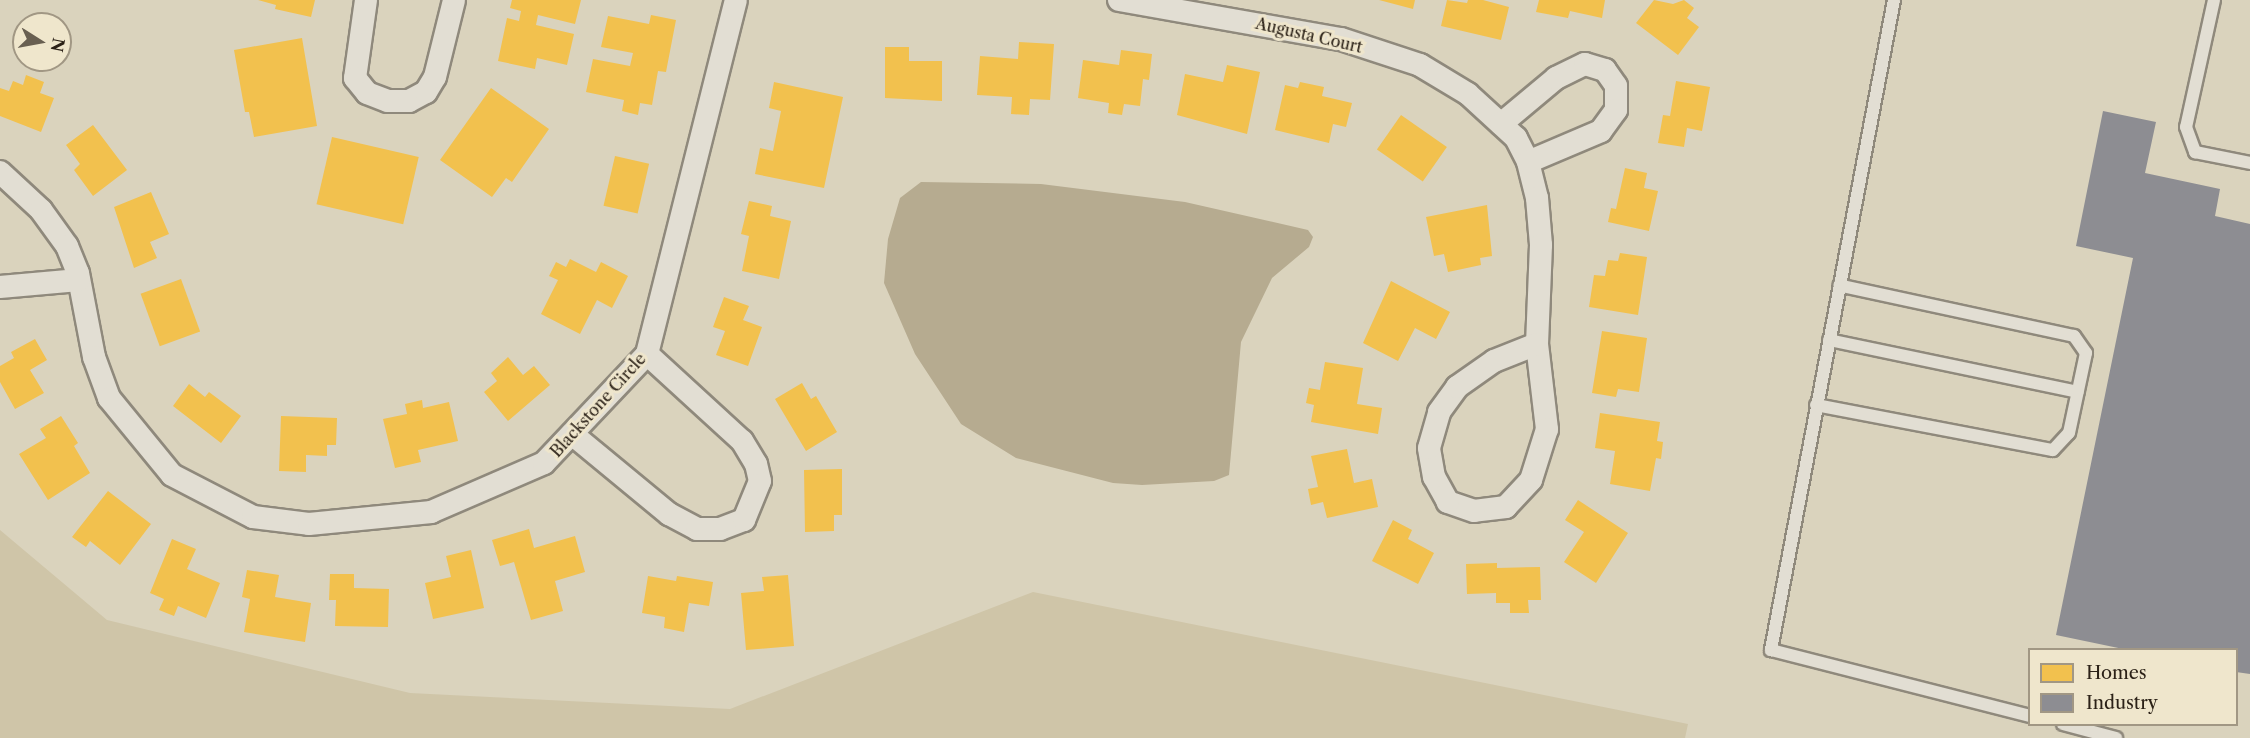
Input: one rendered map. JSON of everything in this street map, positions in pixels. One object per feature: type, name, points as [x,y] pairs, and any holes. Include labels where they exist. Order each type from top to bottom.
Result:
[{"type":"street","points":[[366,0],[355,78],[368,93],[388,101],[409,101],[426,92],[435,77],[454,0]]},
{"type":"street","name":"Blackstone Circle","points":[[0,172],[41,210],[61,237],[79,280],[94,357],[109,398],[172,474],[253,517],[309,524],[431,513],[544,463],[647,354],[736,0]]},
{"type":"street","name":"Augusta Court","points":[[1119,0],[1341,39],[1420,65],[1468,94],[1516,138],[1528,162],[1541,245],[1538,344],[1547,429],[1531,480],[1506,507],[1474,511],[1448,502],[1434,477],[1429,448],[1439,412],[1457,387],[1494,361],[1538,344]]},
{"type":"street","points":[[1501,124],[1556,78],[1585,64],[1605,70],[1616,86],[1616,110],[1601,131],[1528,162]]},
{"type":"street","points":[[0,287],[79,280]]},
{"type":"street","points":[[572,434],[669,514],[697,529],[720,529],[744,520],[760,481],[756,464],[742,441],[647,354]]},
{"type":"lane","points":[[1894,0],[1770,650],[2028,715]]},
{"type":"lane","points":[[2214,0],[2186,127],[2196,152],[2250,163]]},
{"type":"lane","points":[[1816,405],[2053,450],[2069,433],[2086,353],[2074,336],[1839,285]]},
{"type":"lane","points":[[1829,340],[2078,392]]},
{"type":"lane","points":[[2071,726],[2116,738]]},
{"type":"shaded area","points":[[921,182],[1041,184],[1185,202],[1308,230],[1313,237],[1309,247],[1272,278],[1241,342],[1229,475],[1214,481],[1142,485],[1113,483],[1016,458],[961,424],[915,354],[884,283],[888,239],[900,198]]},
{"type":"shaded area","points":[[0,530],[107,620],[410,693],[730,709],[1033,592],[1688,724],[1685,738],[0,738]]},
{"type":"building: Homes","points":[[258,0],[315,0],[311,17],[275,9],[276,5]]},
{"type":"building: Homes","points":[[512,0],[581,0],[575,24],[538,15],[536,25],[574,34],[567,65],[537,58],[535,69],[498,61],[507,18],[519,21],[521,11],[510,8]]},
{"type":"building: Homes","points":[[1379,0],[1415,0],[1413,9]]},
{"type":"building: Homes","points":[[1447,0],[1467,3],[1468,0],[1483,0],[1509,7],[1501,40],[1441,26]]},
{"type":"building: Homes","points":[[1539,0],[1605,0],[1602,18],[1570,11],[1568,18],[1536,12]]},
{"type":"building: Homes","points":[[1654,0],[1673,4],[1684,0],[1694,8],[1687,18],[1699,27],[1678,55],[1636,23]]},
{"type":"building: Homes","points":[[651,15],[676,20],[666,72],[658,71],[652,105],[640,103],[638,115],[622,111],[624,100],[586,92],[593,59],[630,66],[633,53],[601,47],[608,16],[649,24]]},
{"type":"building: Homes","points":[[302,38],[317,126],[254,137],[249,112],[245,112],[234,50]]},
{"type":"building: Homes","points":[[1019,42],[1054,44],[1050,100],[1030,99],[1029,115],[1011,114],[1012,97],[977,95],[980,56],[1018,59]]},
{"type":"building: Homes","points":[[885,47],[909,47],[909,61],[942,61],[942,101],[885,98]]},
{"type":"building: Homes","points":[[1121,50],[1152,54],[1149,80],[1143,79],[1140,106],[1124,104],[1122,115],[1108,113],[1109,103],[1078,98],[1083,60],[1119,65]]},
{"type":"building: Homes","points":[[1227,65],[1260,72],[1247,134],[1177,115],[1185,74],[1223,82]]},
{"type":"building: Homes","points":[[26,75],[44,82],[40,93],[54,98],[41,132],[0,116],[0,88],[9,91],[13,81],[23,85]]},
{"type":"building: Homes","points":[[1676,81],[1710,87],[1702,131],[1687,128],[1684,147],[1658,143],[1663,115],[1670,116]]},
{"type":"building: Homes","points":[[774,82],[843,97],[824,188],[755,174],[760,148],[773,151],[781,111],[769,108]]},
{"type":"building: Homes","points":[[1300,82],[1324,87],[1322,96],[1352,103],[1346,127],[1333,124],[1329,143],[1275,130],[1285,85],[1298,88]]},
{"type":"building: Homes","points":[[491,88],[549,129],[512,182],[506,178],[492,197],[440,160]]},
{"type":"building: Homes","points":[[1401,115],[1447,147],[1423,182],[1377,149]]},
{"type":"building: Homes","points":[[93,125],[127,170],[93,196],[74,170],[80,164],[66,145]]},
{"type":"building: Homes","points":[[332,137],[419,157],[403,224],[316,204]]},
{"type":"building: Homes","points":[[615,156],[649,164],[638,214],[604,206]]},
{"type":"building: Homes","points":[[1625,168],[1647,173],[1644,188],[1658,191],[1649,231],[1608,222],[1611,208],[1616,209]]},
{"type":"building: Homes","points":[[151,192],[169,234],[150,242],[157,258],[134,268],[114,207]]},
{"type":"building: Homes","points":[[749,201],[772,206],[770,216],[791,221],[779,279],[742,271],[749,236],[741,234]]},
{"type":"building: Homes","points":[[1487,205],[1492,256],[1480,258],[1481,265],[1448,272],[1444,254],[1434,256],[1426,217]]},
{"type":"building: Homes","points":[[1620,253],[1647,257],[1638,315],[1589,307],[1594,275],[1605,276],[1608,260],[1618,261]]},
{"type":"building: Homes","points":[[570,259],[596,272],[601,262],[628,276],[612,308],[597,300],[580,334],[541,314],[558,280],[549,276],[556,262],[566,267]]},
{"type":"building: Homes","points":[[181,279],[200,332],[160,346],[141,294]]},
{"type":"building: Homes","points":[[1391,281],[1450,312],[1436,339],[1415,328],[1398,361],[1363,343]]},
{"type":"building: Homes","points":[[724,297],[749,306],[743,320],[762,327],[748,366],[716,355],[725,331],[713,327]]},
{"type":"building: Homes","points":[[1602,331],[1647,338],[1639,392],[1618,389],[1616,397],[1592,393]]},
{"type":"building: Homes","points":[[35,339],[47,360],[30,370],[44,393],[15,409],[0,382],[0,366],[14,358],[11,352]]},
{"type":"building: Homes","points":[[508,357],[523,375],[534,366],[550,385],[508,421],[484,392],[497,381],[491,373]]},
{"type":"building: Homes","points":[[1325,362],[1363,368],[1357,404],[1382,408],[1378,434],[1311,422],[1314,405],[1306,403],[1309,388],[1320,390]]},
{"type":"building: Homes","points":[[802,383],[811,399],[816,396],[837,432],[806,451],[775,399]]},
{"type":"building: Homes","points":[[189,384],[205,397],[209,392],[241,416],[221,443],[173,406]]},
{"type":"building: Homes","points":[[422,400],[423,408],[449,402],[458,441],[418,450],[421,462],[395,468],[383,419],[407,414],[405,404]]},
{"type":"building: Homes","points":[[1600,413],[1660,422],[1657,441],[1663,442],[1661,459],[1656,458],[1650,491],[1610,484],[1615,451],[1595,448]]},
{"type":"building: Homes","points":[[61,416],[78,443],[74,446],[90,473],[48,500],[19,454],[46,438],[40,429]]},
{"type":"building: Homes","points":[[281,416],[337,418],[336,445],[327,445],[327,456],[306,455],[306,472],[279,471]]},
{"type":"building: Homes","points":[[1347,449],[1354,483],[1372,479],[1378,507],[1327,518],[1323,502],[1311,505],[1308,489],[1318,487],[1311,456]]},
{"type":"building: Homes","points":[[842,469],[842,515],[834,515],[834,531],[805,532],[804,470]]},
{"type":"building: Homes","points":[[108,491],[151,524],[120,565],[90,541],[86,547],[72,537]]},
{"type":"building: Homes","points":[[1578,500],[1628,533],[1596,583],[1564,562],[1584,532],[1565,520]]},
{"type":"building: Homes","points":[[1393,520],[1412,530],[1408,539],[1434,553],[1418,584],[1372,561]]},
{"type":"building: Homes","points":[[529,529],[534,548],[575,536],[585,572],[555,581],[563,611],[531,620],[514,562],[500,566],[492,540]]},
{"type":"building: Homes","points":[[172,539],[196,549],[187,569],[220,583],[206,618],[178,606],[174,616],[159,610],[164,599],[150,593]]},
{"type":"building: Homes","points":[[471,550],[484,608],[433,619],[425,583],[451,577],[446,556]]},
{"type":"building: Homes","points":[[1497,563],[1497,568],[1540,567],[1541,600],[1528,600],[1529,613],[1510,613],[1510,603],[1496,603],[1496,593],[1467,594],[1466,564]]},
{"type":"building: Homes","points":[[247,570],[279,575],[275,597],[311,603],[305,642],[244,632],[250,599],[242,597]]},
{"type":"building: Homes","points":[[330,574],[354,574],[354,588],[389,589],[388,627],[335,626],[336,600],[329,600]]},
{"type":"building: Homes","points":[[788,575],[794,646],[746,650],[741,593],[764,591],[762,577]]},
{"type":"building: Homes","points":[[648,576],[676,581],[677,576],[713,582],[709,606],[689,603],[684,632],[664,628],[665,617],[642,613]]},
{"type":"building: Industry","points":[[2103,111],[2156,122],[2145,173],[2220,189],[2215,216],[2250,224],[2250,674],[2238,672],[2238,648],[2118,648],[2056,635],[2133,258],[2076,246]]}]
